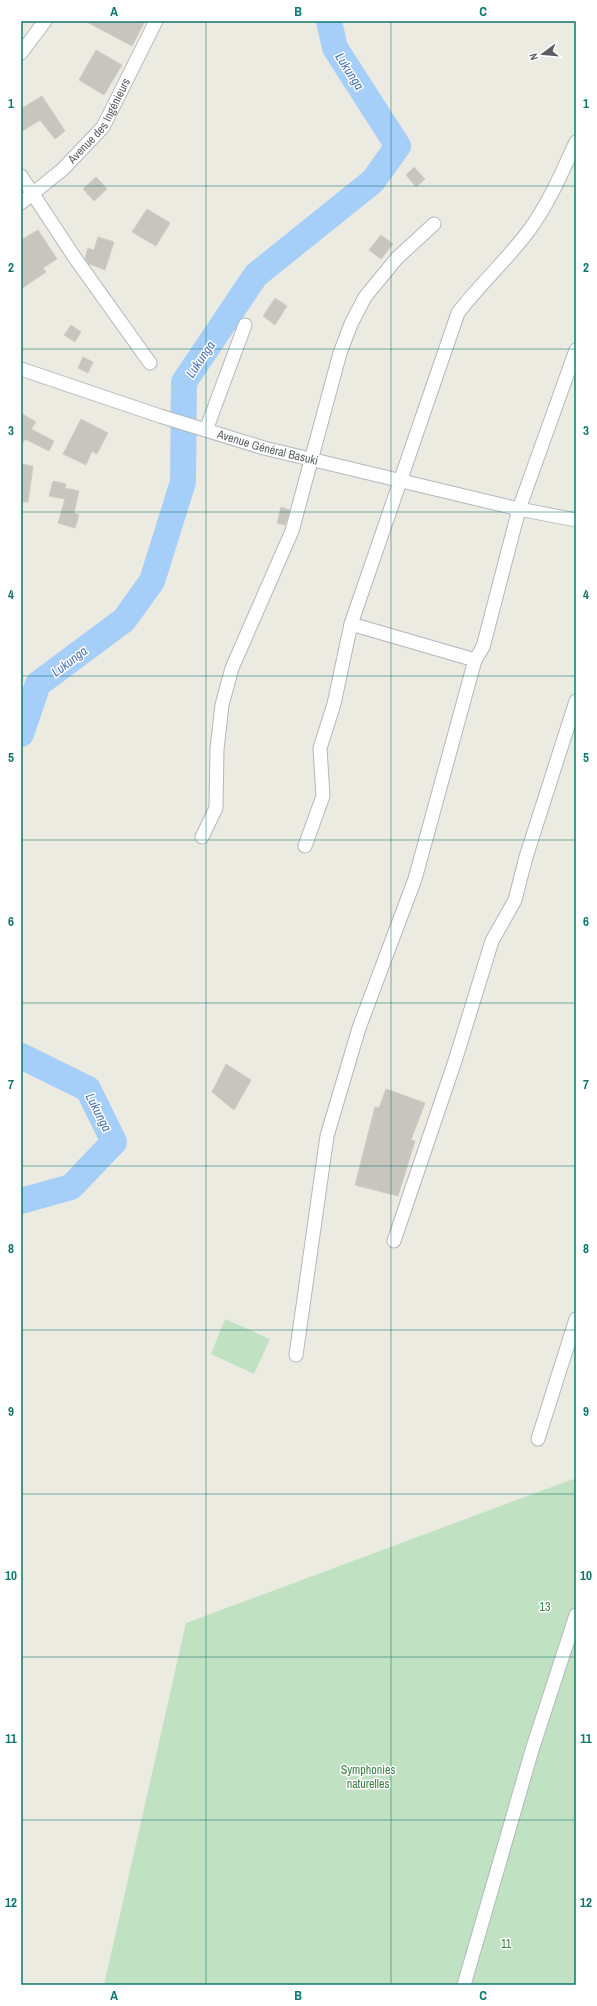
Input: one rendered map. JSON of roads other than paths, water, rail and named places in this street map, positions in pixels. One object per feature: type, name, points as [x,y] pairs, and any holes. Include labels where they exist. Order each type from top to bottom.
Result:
[{"type":"street","points":[[21,53],[45,21]]},
{"type":"street","name":"Avenue des Ingénieurs","points":[[21,203],[31,193],[63,169],[103,127],[156,21]]},
{"type":"street","points":[[305,846],[323,796],[320,748],[334,704],[351,624],[458,313],[476,289],[530,229],[550,198],[576,142]]},
{"type":"street","points":[[21,176],[31,193],[150,363]]},
{"type":"street","points":[[202,837],[216,808],[218,742],[222,705],[232,668],[292,531],[340,353],[351,324],[366,297],[397,258],[434,224]]},
{"type":"street","points":[[206,430],[245,325]]},
{"type":"street","points":[[296,1355],[327,1136],[359,1028],[415,879],[474,660],[483,647],[519,510],[576,350]]},
{"type":"street","name":"Avenue Général Basuki","points":[[21,369],[160,416],[264,448],[519,510],[576,520]]},
{"type":"street","points":[[351,624],[474,660]]},
{"type":"street","points":[[394,1241],[453,1068],[492,941],[515,900],[526,858],[576,701]]},
{"type":"street","points":[[538,1439],[576,1319]]},
{"type":"street","points":[[464,1985],[532,1750],[576,1615]]},
{"type":"waterway","name":"Lukunga","points":[[21,734],[38,684],[124,620],[152,581],[183,482],[184,382],[256,275],[373,181],[398,146],[335,48],[329,21]]},
{"type":"waterway","name":"Lukunga","points":[[21,1056],[88,1089],[114,1142],[71,1187],[21,1201]]},
{"type":"park label","name":"13","points":[[545,1607]]},
{"type":"park label","name":"Symphonies naturelles","points":[[368,1777]]},
{"type":"park label","name":"11","points":[[506,1944]]}]
